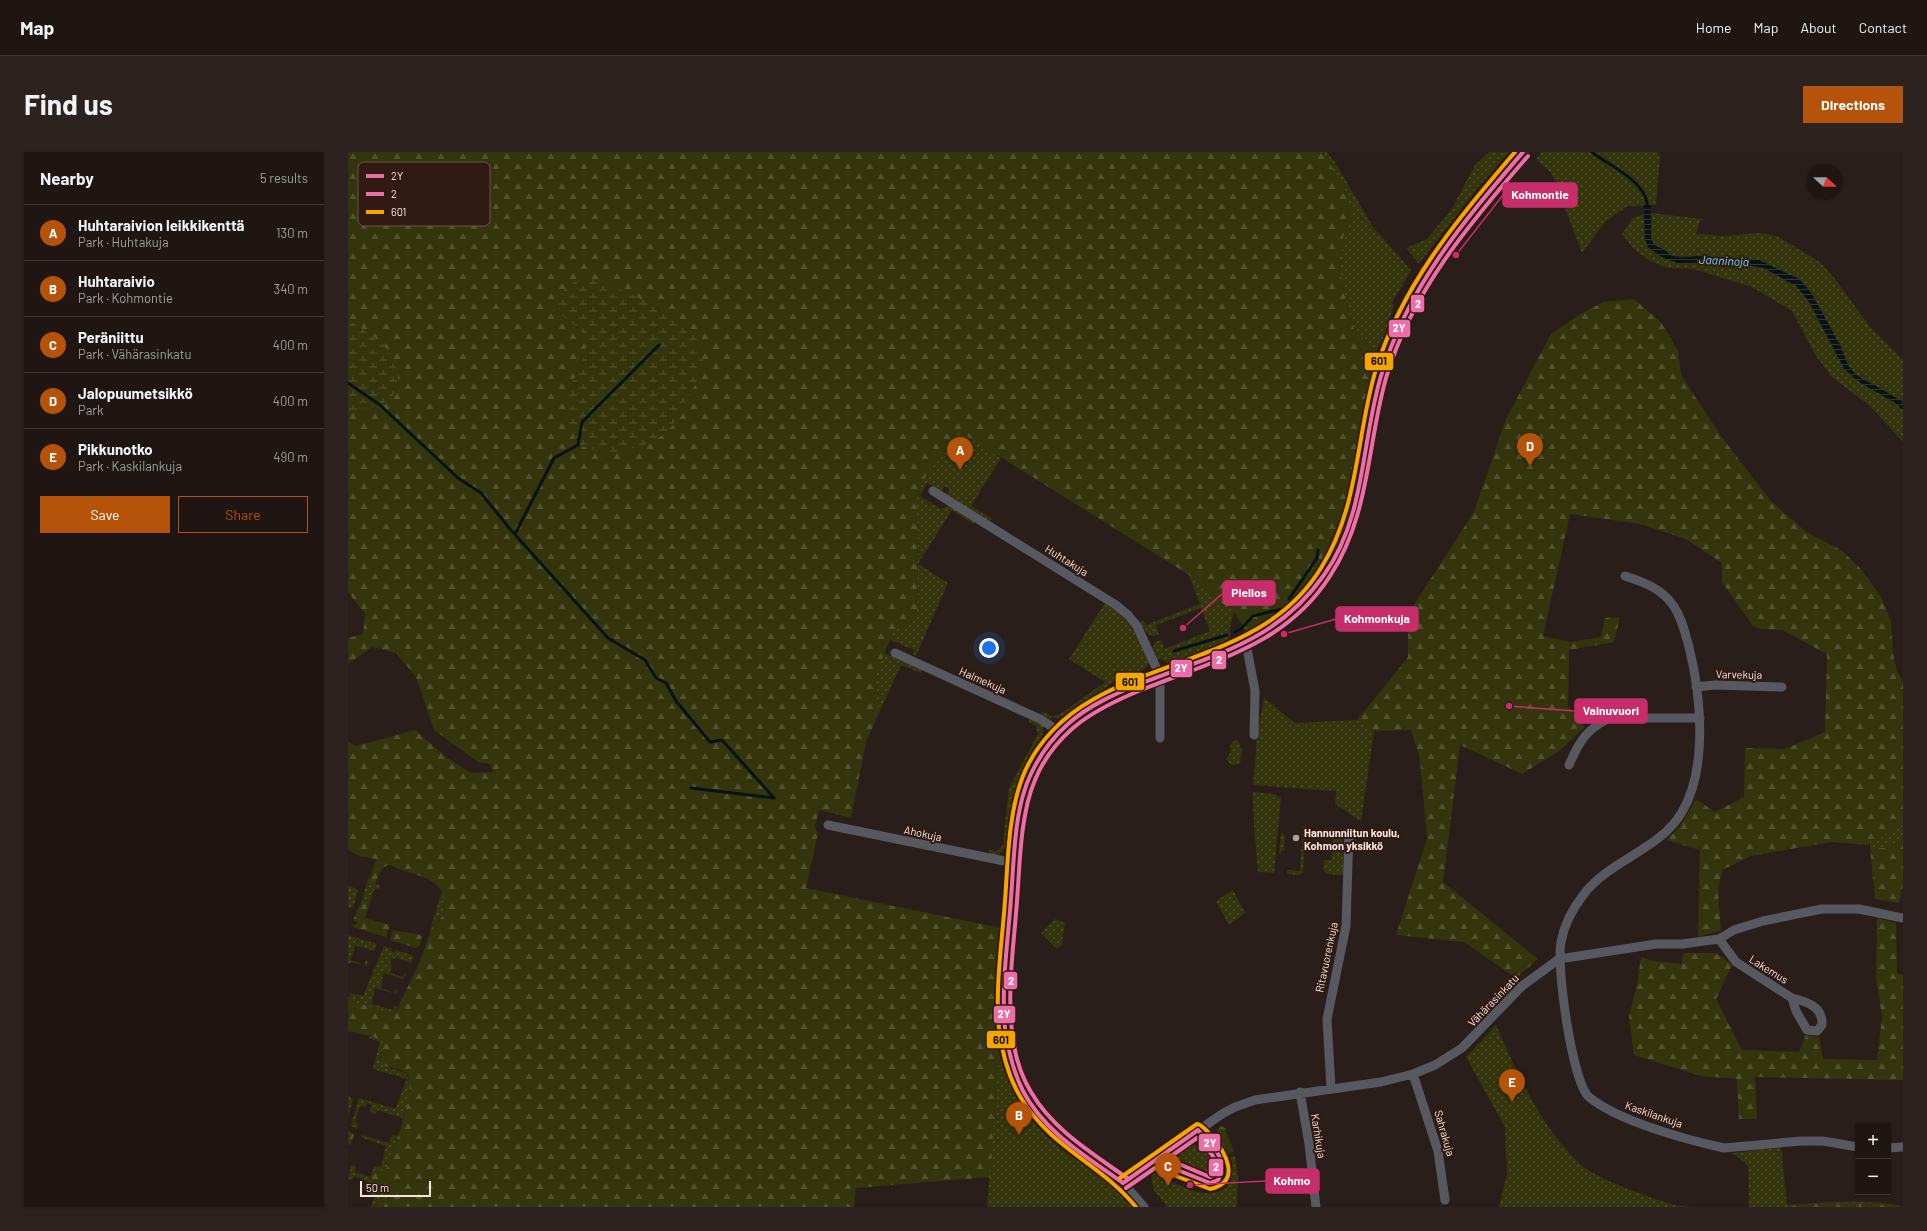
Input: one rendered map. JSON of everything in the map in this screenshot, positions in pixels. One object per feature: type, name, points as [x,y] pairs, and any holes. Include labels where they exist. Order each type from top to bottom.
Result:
[{"type":"street","points":[[1144,1207],[1123,1183],[1048,1125],[1029,1100],[1011,1061],[1006,1042],[1003,1010],[1019,814],[1026,786],[1035,765],[1060,732],[1070,722],[1092,707],[1125,690],[1246,643],[1272,627],[1299,605],[1321,580],[1335,559],[1350,528],[1356,506],[1376,390],[1396,330],[1409,301],[1429,268],[1455,232],[1522,152]]},
{"type":"street","name":"Huhtakuja","points":[[933,491],[1122,610],[1134,621],[1142,633],[1160,676]]},
{"type":"street","name":"Kaskilankuja","points":[[1625,576],[1652,586],[1673,605],[1682,622],[1694,668],[1700,718],[1697,763],[1691,791],[1683,811],[1670,829],[1608,871],[1589,888],[1571,914],[1564,930],[1560,943],[1559,959],[1570,1049],[1577,1072],[1588,1096],[1612,1113],[1673,1134],[1724,1148],[1822,1141],[1855,1146]]},
{"type":"street","points":[[1246,643],[1255,691],[1254,734]]},
{"type":"street","name":"Halmekuja","points":[[895,653],[1040,719],[1060,732]]},
{"type":"street","points":[[1160,676],[1160,738]]},
{"type":"street","name":"Varvekuja","points":[[1696,687],[1715,685],[1782,687]]},
{"type":"street","points":[[1569,765],[1578,743],[1597,724],[1610,718],[1700,718]]},
{"type":"street","name":"Ahokuja","points":[[828,825],[1014,863]]},
{"type":"street","name":"Ritavuorenkuja","points":[[1331,1088],[1327,1019],[1328,1005],[1346,926],[1349,832]]},
{"type":"street","name":"Vähärasinkatu","points":[[1123,1183],[1198,1130],[1234,1107],[1254,1100],[1300,1092],[1381,1082],[1414,1074],[1435,1065],[1462,1048],[1522,986],[1559,959],[1656,944],[1682,944],[1719,939],[1734,930],[1762,921],[1822,909],[1859,910],[1903,918]]},
{"type":"street","name":"Lakemus","points":[[1719,939],[1736,962],[1792,998]]},
{"type":"street","name":"Sahrakuja","points":[[1414,1074],[1438,1151],[1445,1200]]},
{"type":"street","name":"Karhikuja","points":[[1300,1092],[1309,1144],[1316,1207]]},
{"type":"street","points":[[1891,1148],[1903,1147]]},
{"type":"green space","points":[[348,152],[1321,152],[1345,187],[1353,217],[1343,237],[1340,270],[1347,307],[1354,329],[1376,352],[1346,517],[1306,587],[1293,603],[1248,635],[1234,611],[1189,575],[959,431],[925,477],[917,495],[918,606],[911,623],[894,631],[874,677],[879,713],[866,742],[851,818],[819,810],[815,827],[818,833],[806,888],[1001,928],[995,1014],[999,1054],[990,1177],[856,1188],[854,1207],[374,1207],[382,1197],[388,1199],[390,1197],[389,1194],[370,1177],[372,1172],[381,1171],[387,1168],[403,1120],[407,1105],[410,1082],[408,1075],[403,1071],[382,1065],[382,1040],[348,1029],[348,1000],[392,1014],[399,1009],[398,1007],[420,962],[432,927],[444,915],[444,902],[442,892],[429,880],[390,865],[382,869],[375,885],[366,886],[376,859],[359,856],[348,850],[348,742],[356,746],[415,730],[446,757],[471,773],[493,772],[490,764],[478,762],[434,730],[416,677],[396,653],[372,647],[348,664],[348,638],[363,634],[365,614],[348,592]]},
{"type":"green space","points":[[1228,152],[1327,152],[1336,164],[1373,227],[1411,270],[1392,303],[1394,305],[1386,332],[1376,352],[1354,329],[1347,307],[1340,270],[1343,237],[1353,217]]},
{"type":"green space","points":[[1489,152],[1509,152],[1476,190],[1419,264],[1406,248],[1427,239],[1451,210],[1475,165]]},
{"type":"green space","points":[[1542,152],[1658,152],[1660,157],[1656,205],[1628,206],[1605,222],[1582,253],[1552,174],[1536,159]]},
{"type":"green space","points":[[1651,213],[1703,219],[1700,221],[1696,234],[1726,236],[1758,233],[1776,236],[1821,263],[1835,279],[1871,328],[1903,360],[1903,402],[1856,375],[1848,365],[1840,345],[1799,279],[1738,258],[1672,256],[1656,246],[1651,240]]},
{"type":"green space","points":[[1644,214],[1645,239],[1648,247],[1677,263],[1728,262],[1764,268],[1796,286],[1810,303],[1820,324],[1853,378],[1894,402],[1903,410],[1903,442],[1870,406],[1832,377],[1816,356],[1792,311],[1752,287],[1694,269],[1668,268],[1650,261],[1633,248],[1622,234],[1633,218]]},
{"type":"green space","points":[[583,277],[600,280],[669,312],[698,339],[703,359],[696,383],[677,420],[665,434],[646,444],[620,452],[597,451],[578,445],[567,417],[567,400],[569,392],[583,359],[586,346],[581,331],[562,315],[559,302],[564,290]]},
{"type":"green space","points":[[1634,299],[1661,322],[1678,351],[1681,375],[1721,436],[1771,501],[1806,532],[1841,550],[1860,568],[1880,595],[1891,621],[1893,654],[1897,671],[1903,681],[1903,825],[1870,841],[1869,845],[1832,842],[1751,856],[1722,870],[1718,891],[1721,930],[1698,937],[1700,850],[1667,840],[1681,825],[1696,799],[1715,812],[1744,797],[1745,748],[1785,749],[1825,732],[1827,654],[1782,630],[1762,629],[1753,626],[1722,582],[1722,563],[1686,539],[1640,524],[1570,514],[1543,636],[1570,642],[1601,637],[1605,618],[1620,617],[1614,642],[1569,650],[1568,706],[1585,727],[1559,751],[1522,774],[1460,745],[1443,882],[1538,959],[1516,978],[1464,942],[1396,935],[1427,839],[1420,759],[1411,730],[1374,731],[1357,720],[1408,657],[1408,614],[1474,512],[1506,419],[1551,334],[1579,315],[1603,302]]},
{"type":"green space","points":[[348,317],[350,321],[381,342],[387,349],[396,367],[398,376],[394,393],[388,400],[371,407],[348,411]]},
{"type":"green space","points":[[959,431],[970,438],[962,451],[966,453],[967,445],[972,439],[1001,458],[971,506],[993,519],[990,521],[946,494],[950,490],[945,486],[941,491],[927,483],[920,496],[941,509],[950,505],[975,521],[973,524],[952,510],[918,564],[948,583],[916,656],[913,654],[914,650],[890,640],[894,631],[911,623],[918,606],[917,495],[925,477]]},
{"type":"green space","points":[[1189,575],[1234,611],[1230,628],[1230,641],[1173,663],[1166,662],[1160,658],[1158,660],[1153,648],[1155,642],[1161,640],[1164,649],[1210,631],[1201,608],[1156,625],[1159,634],[1154,636],[1148,634],[1140,623],[1143,620],[1146,625],[1200,604]]},
{"type":"green space","points":[[1105,603],[1115,610],[1133,629],[1150,663],[1145,669],[1112,683],[1064,716],[1057,718],[1051,717],[1050,719],[1041,715],[1043,712],[1052,716],[1059,715],[1105,682],[1069,659]]},
{"type":"green space","points":[[884,653],[922,670],[921,673],[901,665],[879,713],[874,677]]},
{"type":"green space","points":[[1264,698],[1295,723],[1357,720],[1374,731],[1361,821],[1335,804],[1336,791],[1253,785],[1257,737]]},
{"type":"green space","points":[[1029,718],[1043,726],[1042,737],[1028,760],[1016,789],[1007,845],[998,856],[990,855],[989,850],[997,851],[1003,845],[1009,788],[1038,734],[1036,726],[1028,721]]},
{"type":"green space","points":[[1237,739],[1242,750],[1240,764],[1231,765],[1226,759],[1231,752],[1230,745]]},
{"type":"green space","points":[[1253,792],[1274,794],[1281,798],[1274,873],[1258,872],[1254,828]]},
{"type":"green space","points":[[1903,825],[1903,840],[1886,848],[1870,848],[1870,841]]},
{"type":"green space","points":[[1303,826],[1306,826],[1303,872],[1299,875],[1287,874],[1287,870],[1300,871]]},
{"type":"green space","points":[[1331,828],[1341,830],[1344,872],[1341,875],[1327,874],[1323,870],[1324,860],[1331,860],[1333,837],[1326,836],[1326,832]]},
{"type":"green space","points":[[1281,832],[1285,835],[1284,851],[1281,851],[1281,854],[1279,854]]},
{"type":"green space","points":[[1903,840],[1903,885],[1899,903],[1875,899],[1870,848],[1886,848]]},
{"type":"green space","points":[[376,884],[380,886],[379,889],[375,888],[370,902],[363,898],[362,899],[366,886]]},
{"type":"green space","points":[[348,885],[358,890],[353,908],[348,907]]},
{"type":"green space","points":[[1233,890],[1245,913],[1229,925],[1216,901]]},
{"type":"green space","points":[[441,894],[445,898],[444,915],[431,927]]},
{"type":"green space","points":[[363,898],[370,902],[365,918],[390,925],[386,937],[353,927],[352,924],[356,925],[357,922],[353,920]]},
{"type":"green space","points":[[1877,918],[1896,923],[1897,973],[1903,975],[1903,1080],[1755,1077],[1757,1119],[1739,1119],[1737,1079],[1701,1076],[1634,1055],[1629,1016],[1636,990],[1641,957],[1653,961],[1682,964],[1683,953],[1716,953],[1732,965],[1716,999],[1742,1050],[1799,1052],[1806,1035],[1819,1037],[1823,1059],[1877,1060],[1882,1017],[1876,977]]},
{"type":"green space","points":[[1055,919],[1065,923],[1062,944],[1057,949],[1041,933]]},
{"type":"green space","points":[[393,930],[421,935],[420,946],[416,948],[390,940]]},
{"type":"green space","points":[[348,935],[377,944],[374,951],[355,945],[351,960],[364,965],[366,960],[368,961],[367,966],[351,962],[348,964]]},
{"type":"green space","points":[[384,946],[392,949],[391,951],[395,953],[396,950],[414,956],[411,963],[397,958],[391,959],[390,962],[392,966],[390,973],[403,977],[405,973],[406,974],[403,979],[385,973],[383,975],[381,988],[394,993],[396,989],[398,989],[396,994],[375,988],[372,1004],[393,1010],[394,1006],[399,1007],[392,1014],[348,1000],[348,996],[350,997],[351,993],[363,996]]},
{"type":"green space","points":[[1496,1025],[1521,1080],[1541,1116],[1552,1132],[1579,1163],[1599,1176],[1624,1187],[1658,1200],[1684,1207],[1499,1207],[1507,1174],[1505,1127],[1466,1057]]},
{"type":"green space","points":[[348,1029],[382,1040],[383,1047],[380,1058],[391,1069],[400,1071],[410,1080],[410,1094],[403,1118],[377,1110],[376,1114],[370,1112],[371,1105],[367,1103],[365,1107],[360,1106],[355,1122],[359,1124],[357,1129],[351,1126],[359,1098],[395,1109],[407,1079],[373,1069],[380,1042],[369,1038],[369,1036],[349,1031],[348,1033]]},
{"type":"green space","points":[[999,1054],[1016,1096],[1042,1132],[1065,1152],[1108,1181],[1133,1207],[987,1207]]},
{"type":"green space","points":[[348,1096],[353,1099],[348,1117]]},
{"type":"green space","points":[[1221,1126],[1225,1128],[1234,1152],[1228,1154],[1214,1135]]},
{"type":"green space","points":[[348,1131],[354,1134],[351,1145],[348,1144]]},
{"type":"green space","points":[[362,1135],[389,1143],[392,1135],[398,1136],[387,1168],[381,1171],[372,1172],[374,1166],[381,1167],[386,1146],[360,1137]]},
{"type":"green space","points":[[1193,1144],[1201,1147],[1213,1159],[1216,1167],[1213,1174],[1201,1175],[1172,1161]]},
{"type":"green space","points":[[1781,1147],[1787,1205],[1830,1202],[1861,1202],[1890,1204],[1903,1207],[1749,1207],[1748,1166],[1733,1153]]},
{"type":"green space","points":[[1235,1156],[1238,1176],[1237,1207],[1167,1207],[1154,1190],[1151,1175],[1155,1173],[1193,1191],[1213,1193],[1222,1190],[1230,1183],[1233,1166],[1230,1157]]},
{"type":"green space","points":[[351,1165],[356,1167],[355,1172],[370,1177],[389,1194],[390,1197],[376,1203],[374,1207],[371,1207],[374,1198],[368,1192],[371,1183],[354,1176],[352,1180],[348,1179]]},
{"type":"green space","points":[[1827,1202],[1866,1203],[1903,1207],[1782,1207]]},
{"type":"water","points":[[1644,205],[1651,205],[1651,240],[1656,246],[1672,256],[1681,258],[1697,256],[1759,260],[1799,279],[1812,294],[1840,345],[1848,365],[1856,375],[1902,401],[1903,410],[1894,402],[1862,384],[1844,369],[1810,303],[1796,286],[1764,268],[1728,262],[1677,263],[1661,257],[1648,247],[1645,239]]},
{"type":"waterway","name":"Jaaninoja","points":[[1592,152],[1635,183],[1642,191],[1646,199],[1647,208]]},
{"type":"waterway","points":[[515,534],[554,458],[578,445],[582,422],[659,345]]},
{"type":"waterway","points":[[348,383],[380,405],[458,478],[481,493],[510,529],[608,638],[645,660],[656,678],[666,683],[676,701],[710,742],[722,740],[774,798]]},
{"type":"waterway","points":[[1289,599],[1317,558],[1318,550]]},
{"type":"waterway","points":[[1235,632],[1241,629],[1253,616],[1282,609]]},
{"type":"waterway","points":[[1174,651],[1227,635]]},
{"type":"waterway","points":[[691,788],[774,798]]},
{"type":"transit line","name":"601","points":[[1136,1207],[1107,1179],[1061,1143],[1033,1115],[1012,1082],[1004,1055],[999,1028],[998,1012],[999,964],[1008,854],[1014,806],[1023,776],[1035,752],[1043,742],[1061,722],[1083,706],[1124,684],[1218,648],[1247,634],[1275,617],[1300,596],[1321,568],[1333,545],[1342,522],[1355,474],[1368,400],[1374,376],[1398,313],[1432,256],[1472,203],[1515,152]]},
{"type":"transit line","name":"2Y","points":[[1123,1183],[1067,1143],[1042,1119],[1023,1091],[1016,1076],[1009,1052],[1005,1028],[1004,979],[1018,820],[1025,789],[1030,776],[1046,748],[1062,729],[1094,705],[1142,683],[1242,644],[1286,616],[1306,598],[1324,575],[1338,552],[1348,528],[1361,478],[1381,376],[1392,343],[1406,313],[1440,256],[1479,204],[1523,152]]},
{"type":"transit line","name":"2","points":[[1127,1178],[1074,1140],[1050,1118],[1040,1106],[1027,1085],[1016,1055],[1013,1039],[1010,999],[1012,966],[1022,840],[1026,808],[1035,780],[1046,758],[1061,739],[1090,716],[1127,696],[1248,647],[1271,634],[1293,618],[1313,599],[1330,576],[1343,553],[1353,529],[1366,479],[1386,378],[1397,346],[1411,316],[1427,287],[1464,233],[1528,156]]},
{"type":"transit line","name":"601","points":[[1120,1178],[1197,1124],[1205,1128],[1222,1150],[1226,1158],[1228,1173],[1226,1180],[1220,1185],[1210,1189],[1155,1168]]},
{"type":"transit line","name":"2Y","points":[[1123,1183],[1198,1130],[1213,1147],[1222,1165],[1218,1180],[1210,1183],[1155,1161]]},
{"type":"transit line","name":"2","points":[[1197,1138],[1215,1159],[1216,1170],[1214,1175],[1210,1177],[1167,1159],[1197,1138]]},
{"type":"transit line","name":"2","points":[[1126,1188],[1155,1168]]},
{"type":"place","name":"Kohmontie","points":[[1456,255]]},
{"type":"place","name":"Jalopuumetsikkö","points":[[1530,466]]},
{"type":"place","name":"Huhtaraivion leikkikenttä","points":[[960,470]]},
{"type":"place","name":"Piellos","points":[[1183,628]]},
{"type":"place","name":"Kohmonkuja","points":[[1284,634]]},
{"type":"place","name":"Vainuvuori","points":[[1509,706]]},
{"type":"place","name":"Hannunniitun koulu, Kohmon yksikkö","points":[[1296,838]]},
{"type":"place","name":"Pikkunotko","points":[[1512,1102]]},
{"type":"place","name":"Huhtaraivio","points":[[1019,1135]]},
{"type":"place","name":"Kohmo","points":[[1190,1185]]},
{"type":"place","name":"Peräniittu","points":[[1168,1186]]}]
